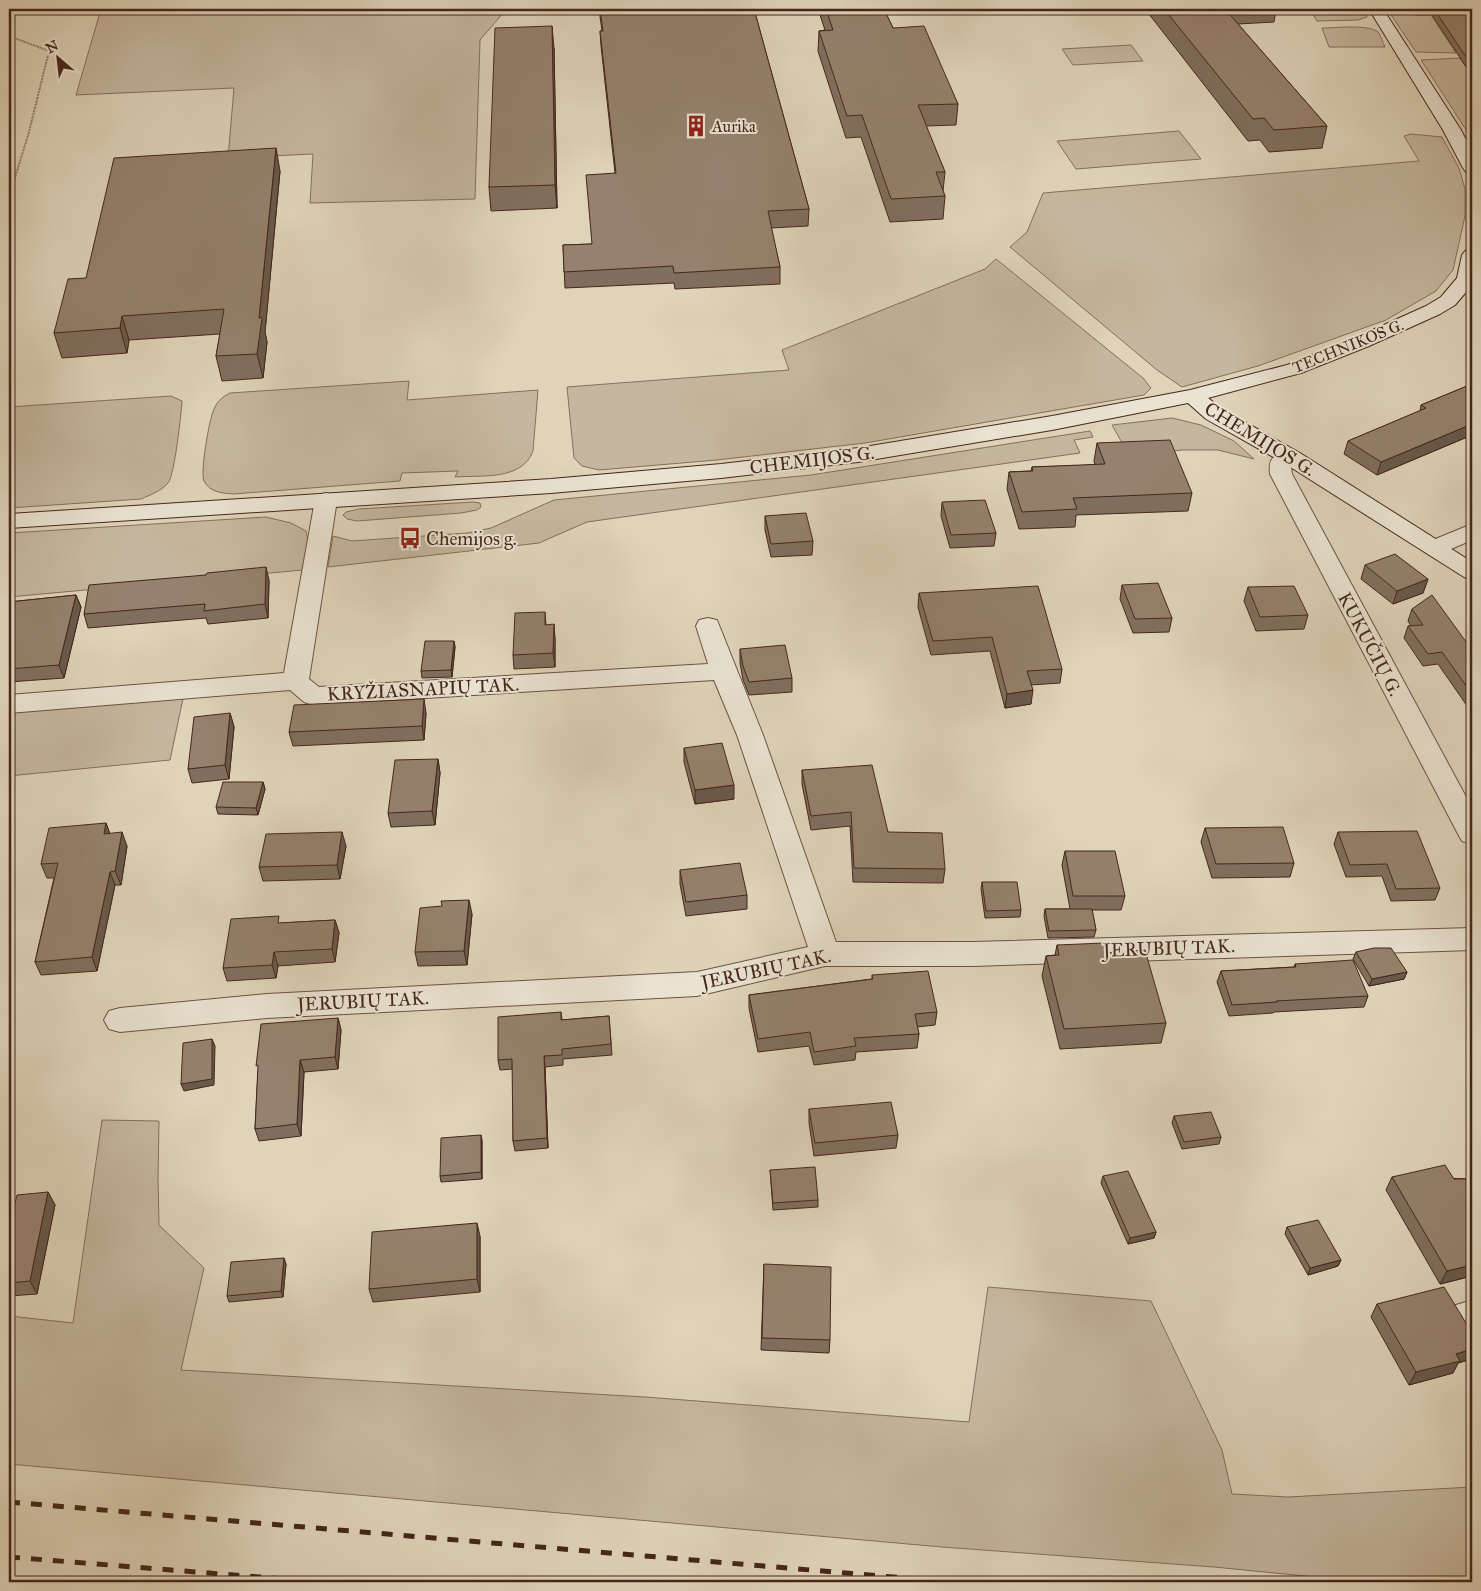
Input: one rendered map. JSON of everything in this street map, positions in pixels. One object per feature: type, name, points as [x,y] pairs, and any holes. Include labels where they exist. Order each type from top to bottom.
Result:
[{"type":"street","points":[[1376,9],[1452,130],[1472,168]]},
{"type":"street","name":"TECHNIKOS G.","points":[[1192,396],[1294,369],[1362,342],[1433,310],[1448,301],[1460,289],[1467,278],[1472,255]]},
{"type":"street","name":"CHEMIJOS G.","points":[[9,521],[607,482],[858,455],[1052,423],[1192,396],[1214,414],[1292,458],[1436,547],[1472,572]]},
{"type":"street","name":"KUKUČIŲ G.","points":[[1292,458],[1280,462],[1281,474],[1472,834]]},
{"type":"street","points":[[9,704],[296,681],[326,500]]},
{"type":"street","points":[[1436,547],[1472,531]]},
{"type":"street","points":[[708,626],[723,671],[750,735],[825,954]]},
{"type":"street","name":"KRYŽIASNAPIŲ TAK.","points":[[296,681],[313,696],[723,671]]},
{"type":"street","name":"JERUBIŲ TAK.","points":[[120,1020],[277,1006],[697,984],[825,954],[973,954],[1472,939]]},
{"type":"path","points":[[9,36],[49,51],[29,132],[9,197]]},
{"type":"shaded area","points":[[101,9],[557,9],[557,12],[504,12],[480,40],[475,199],[310,203],[313,154],[228,158],[234,88],[76,95]]},
{"type":"shaded area","points":[[1310,9],[1364,9],[1367,17],[1358,20],[1317,21]]},
{"type":"shaded area","points":[[1387,9],[1403,9],[1412,14],[1431,15],[1456,53],[1416,52]]},
{"type":"shaded area","points":[[1359,27],[1374,30],[1378,32],[1385,47],[1329,47],[1322,28]]},
{"type":"shaded area","points":[[1131,45],[1143,61],[1073,65],[1062,49]]},
{"type":"shaded area","points":[[1460,58],[1472,76],[1472,139],[1421,60]]},
{"type":"shaded area","points":[[1179,131],[1201,159],[1076,169],[1057,141]]},
{"type":"shaded area","points":[[1411,134],[1442,137],[1459,168],[1465,189],[1465,216],[1453,270],[1436,291],[1386,320],[1258,366],[1182,387],[1157,370],[1010,247],[1027,232],[1043,193],[1419,161],[1404,136]]},
{"type":"shaded area","points":[[996,259],[1143,378],[1151,388],[1144,395],[865,443],[717,460],[599,470],[582,466],[574,458],[567,387],[789,370],[782,350],[985,269]]},
{"type":"shaded area","points":[[409,381],[407,400],[538,390],[533,451],[528,461],[510,472],[488,476],[455,477],[458,471],[402,473],[400,481],[234,494],[213,490],[204,481],[204,458],[211,417],[214,408],[222,398],[230,393]]},
{"type":"shaded area","points":[[171,396],[182,401],[171,477],[162,488],[141,499],[9,508],[9,407]]},
{"type":"shaded area","points":[[1172,418],[1201,425],[1234,441],[1254,459],[1218,450],[1182,450],[1129,455],[1112,425]]},
{"type":"shaded area","points":[[1090,431],[1093,437],[1074,440],[1080,453],[587,522],[539,543],[328,567],[333,536],[352,541],[467,533],[491,528],[554,500],[811,475]]},
{"type":"shaded area","points":[[480,503],[481,507],[477,510],[461,513],[357,521],[347,519],[343,515],[346,512],[359,509]]},
{"type":"shaded area","points":[[266,517],[291,523],[306,531],[309,547],[303,570],[9,597],[9,533]]},
{"type":"shaded area","points":[[185,689],[170,760],[9,776],[9,704]]},
{"type":"shaded area","points":[[102,1120],[159,1121],[159,1225],[204,1268],[181,1370],[645,1397],[969,1422],[988,1287],[1151,1301],[1222,1450],[1232,1494],[1288,1497],[1472,1487],[1472,1582],[1366,1582],[1214,1567],[942,1547],[9,1464],[9,1316],[73,1323]]},
{"type":"building","name":"Aurika","points":[[600,9],[754,9],[809,209],[768,211],[780,267],[674,273],[673,266],[564,272],[563,245],[592,244],[586,175],[616,173],[600,31],[603,31]]},
{"type":"building","points":[[826,9],[884,9],[893,28],[924,26],[958,104],[918,105],[945,172],[936,172],[945,196],[891,199],[862,115],[847,116],[819,31],[833,30]]},
{"type":"building","points":[[1164,9],[1225,9],[1327,126],[1274,130],[1264,118],[1253,119]]},
{"type":"building","points":[[1434,9],[1472,9],[1472,66]]},
{"type":"building","points":[[552,26],[555,185],[489,187],[495,28]]},
{"type":"building","points":[[276,148],[259,318],[262,318],[257,354],[216,356],[224,309],[122,316],[120,328],[54,333],[68,279],[86,278],[114,158]]},
{"type":"building","points":[[1472,384],[1472,424],[1381,462],[1348,441],[1426,408],[1421,405]]},
{"type":"building","points":[[1170,440],[1192,493],[1073,498],[1077,509],[1022,512],[1009,472],[1033,471],[1032,467],[1105,464],[1097,443]]},
{"type":"building","points":[[985,500],[996,533],[951,535],[942,502]]},
{"type":"building","points":[[806,513],[813,541],[771,544],[765,516]]},
{"type":"building","points":[[1395,554],[1428,579],[1397,591],[1365,565]]},
{"type":"building","points":[[266,567],[265,604],[204,611],[205,604],[84,614],[89,585],[206,575],[207,573]]},
{"type":"building","points":[[1158,583],[1172,618],[1135,619],[1122,585]]},
{"type":"building","points":[[1038,586],[1062,669],[1027,671],[1033,690],[1007,694],[992,637],[933,641],[919,593]]},
{"type":"building","points":[[1294,586],[1308,615],[1260,617],[1248,587]]},
{"type":"building","points":[[76,595],[59,665],[9,669],[9,602]]},
{"type":"building","points":[[1432,595],[1472,650],[1472,694],[1442,652],[1428,654],[1408,626],[1423,625],[1412,609]]},
{"type":"building","points":[[545,612],[545,625],[554,624],[553,653],[513,655],[515,613]]},
{"type":"building","points":[[425,641],[454,641],[451,670],[421,671]]},
{"type":"building","points":[[785,645],[792,678],[749,682],[743,666],[740,649]]},
{"type":"building","points":[[424,699],[422,726],[289,732],[294,705]]},
{"type":"building","points":[[230,713],[225,765],[188,769],[194,717]]},
{"type":"building","points":[[722,743],[734,785],[695,790],[684,748]]},
{"type":"building","points":[[438,759],[432,811],[388,813],[395,760]]},
{"type":"building","points":[[872,765],[888,832],[942,833],[945,869],[854,868],[851,812],[811,816],[802,770]]},
{"type":"building","points":[[223,782],[263,782],[256,808],[216,807]]},
{"type":"building","points":[[106,823],[104,834],[122,832],[115,871],[110,872],[92,957],[35,962],[58,863],[41,864],[49,828]]},
{"type":"building","points":[[1283,827],[1294,863],[1216,864],[1205,828]]},
{"type":"building","points":[[1417,831],[1440,888],[1396,889],[1387,864],[1350,865],[1338,832]]},
{"type":"building","points":[[342,832],[337,865],[259,867],[266,834]]},
{"type":"building","points":[[1065,851],[1115,851],[1125,896],[1073,896]]},
{"type":"building","points":[[740,863],[747,895],[686,902],[680,870]]},
{"type":"building","points":[[982,882],[1017,882],[1021,910],[986,911]]},
{"type":"building","points":[[469,900],[464,951],[415,952],[420,908],[442,906],[441,901]]},
{"type":"building","points":[[1045,909],[1092,909],[1096,930],[1049,931]]},
{"type":"building","points":[[279,916],[278,923],[335,920],[332,949],[274,952],[272,965],[223,968],[231,919]]},
{"type":"building","points":[[1104,943],[1105,953],[1145,950],[1166,1023],[1064,1029],[1046,956],[1059,955],[1057,945]]},
{"type":"building","points":[[1374,948],[1391,948],[1407,972],[1372,979],[1356,952]]},
{"type":"building","points":[[1353,960],[1368,996],[1232,1005],[1221,971],[1296,967],[1295,964]]},
{"type":"building","points":[[928,971],[937,1012],[915,1014],[919,1034],[854,1038],[856,1046],[814,1052],[810,1032],[758,1039],[749,995],[873,979],[872,975]]},
{"type":"building","points":[[561,1012],[561,1020],[609,1016],[611,1044],[562,1049],[562,1055],[544,1056],[547,1138],[513,1141],[512,1059],[498,1060],[498,1017]]},
{"type":"building","points":[[338,1018],[335,1057],[300,1060],[297,1124],[255,1129],[258,1065],[256,1066],[261,1024]]},
{"type":"building","points":[[212,1039],[212,1079],[181,1084],[183,1043]]},
{"type":"building","points":[[891,1102],[898,1135],[815,1143],[809,1109]]},
{"type":"building","points":[[1211,1112],[1221,1137],[1184,1142],[1174,1116]]},
{"type":"building","points":[[481,1135],[481,1172],[440,1176],[441,1138]]},
{"type":"building","points":[[1445,1165],[1454,1179],[1472,1179],[1472,1265],[1447,1271],[1392,1177]]},
{"type":"building","points":[[815,1167],[818,1200],[773,1203],[770,1170]]},
{"type":"building","points":[[1128,1171],[1156,1232],[1130,1238],[1103,1176]]},
{"type":"building","points":[[48,1192],[30,1281],[9,1283],[9,1214],[12,1214],[17,1195]]},
{"type":"building","points":[[1318,1220],[1341,1260],[1310,1268],[1287,1227]]},
{"type":"building","points":[[477,1223],[477,1279],[369,1289],[372,1232]]},
{"type":"building","points":[[284,1258],[281,1291],[227,1296],[231,1262]]},
{"type":"building","points":[[764,1264],[831,1267],[830,1340],[762,1338]]},
{"type":"building","points":[[1444,1287],[1472,1333],[1472,1349],[1456,1354],[1460,1361],[1416,1372],[1377,1304]]},
{"type":"railway","points":[[9,1502],[952,1582]]},
{"type":"railway","points":[[9,1557],[322,1582]]},
{"type":"place","name":"Aurika","points":[[696,126]]},
{"type":"place","name":"Chemijos g.","points":[[410,538]]}]
